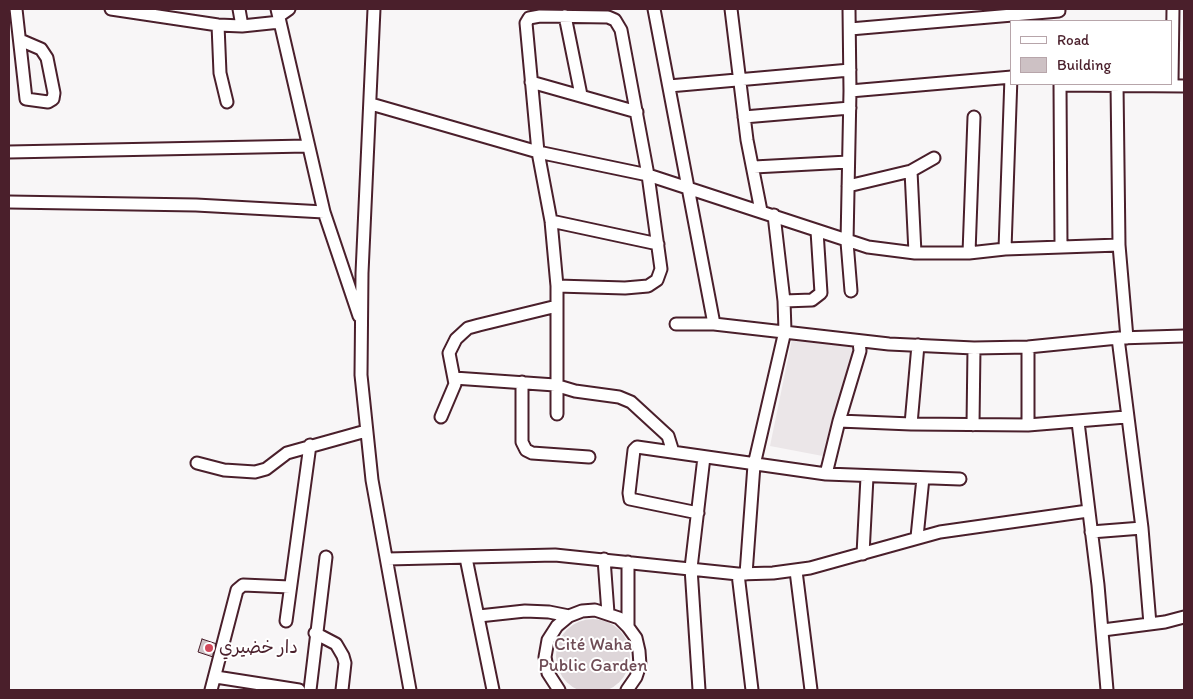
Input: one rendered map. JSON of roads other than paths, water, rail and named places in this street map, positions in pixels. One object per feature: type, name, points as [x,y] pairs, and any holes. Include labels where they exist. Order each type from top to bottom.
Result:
[{"type":"street","points":[[16,9],[26,100],[48,102],[53,99],[54,93],[47,58],[41,49],[20,40]]},
{"type":"street","points":[[112,9],[218,25],[242,26],[279,16],[289,9]]},
{"type":"street","points":[[239,9],[242,26]]},
{"type":"street","points":[[374,9],[362,273],[361,375],[372,480],[410,690]]},
{"type":"street","points":[[654,9],[714,324]]},
{"type":"street","points":[[731,9],[744,116],[762,210]]},
{"type":"street","points":[[849,9],[850,108],[847,242],[851,291]]},
{"type":"street","points":[[557,286],[625,288],[648,286],[658,280],[661,269],[648,175],[621,30],[611,13],[540,16],[527,20],[538,152],[551,221],[557,286],[555,385],[557,414]]},
{"type":"street","points":[[850,29],[1059,14]]},
{"type":"street","points":[[279,16],[307,146],[324,212],[361,322]]},
{"type":"street","points":[[565,16],[581,95]]},
{"type":"street","points":[[218,25],[220,73],[227,102]]},
{"type":"street","points":[[669,86],[850,70]]},
{"type":"street","points":[[850,91],[1010,77]]},
{"type":"street","points":[[531,82],[637,112]]},
{"type":"street","points":[[1005,249],[1012,85]]},
{"type":"street","points":[[1060,85],[1061,246]]},
{"type":"street","points":[[1117,85],[1119,245],[1126,417],[1142,528],[1150,624]]},
{"type":"street","points":[[371,104],[538,152],[648,175],[762,210],[847,242],[868,247],[915,253],[969,253],[1061,246],[1119,245]]},
{"type":"street","points":[[744,116],[850,108]]},
{"type":"street","points":[[969,253],[974,118]]},
{"type":"street","points":[[9,152],[307,146]]},
{"type":"street","points":[[848,186],[911,171],[934,158]]},
{"type":"street","points":[[754,167],[848,162]]},
{"type":"street","points":[[911,171],[915,253]]},
{"type":"street","points":[[9,202],[196,205],[324,212]]},
{"type":"street","points":[[752,690],[742,574],[754,465],[785,331],[784,300],[774,215]]},
{"type":"street","points":[[551,221],[658,244]]},
{"type":"street","points":[[784,300],[812,300],[821,293],[818,231]]},
{"type":"street","points":[[345,275],[362,273]]},
{"type":"street","points":[[441,417],[455,384],[450,367],[449,353],[451,345],[468,328],[557,306]]},
{"type":"street","points":[[676,324],[714,324],[785,331],[859,342],[974,348],[1028,348],[1122,338],[1184,336]]},
{"type":"street","points":[[826,474],[839,421],[860,352],[859,342]]},
{"type":"street","points":[[911,424],[918,344]]},
{"type":"street","points":[[973,425],[974,348]]},
{"type":"street","points":[[1028,348],[1028,424]]},
{"type":"street","points":[[454,378],[555,385],[575,391],[625,399],[668,436],[673,452]]},
{"type":"street","points":[[522,382],[522,442],[526,450],[532,453],[589,457]]},
{"type":"street","points":[[839,421],[973,425],[1078,422],[1126,417]]},
{"type":"street","points":[[1078,422],[1103,630],[1107,690]]},
{"type":"street","points":[[197,462],[224,470],[255,472],[266,469],[285,454],[310,445],[366,431]]},
{"type":"street","points":[[286,621],[310,445]]},
{"type":"street","points":[[698,513],[633,500],[629,496],[634,450],[636,447],[826,474],[960,478]]},
{"type":"street","points":[[699,690],[691,568],[704,457]]},
{"type":"street","points":[[862,554],[867,476]]},
{"type":"street","points":[[917,537],[923,478]]},
{"type":"street","points":[[387,559],[547,555],[604,559],[742,574],[796,570],[862,554],[917,537],[950,530],[1088,511]]},
{"type":"street","points":[[1091,532],[1142,528]]},
{"type":"street","points":[[310,690],[315,634],[326,557]]},
{"type":"street","points":[[466,558],[493,690]]},
{"type":"street","points":[[604,559],[608,613]]},
{"type":"street","points":[[628,562],[628,627]]},
{"type":"street","points":[[796,570],[811,690]]},
{"type":"street","points":[[211,690],[237,590],[243,586],[290,587]]},
{"type":"street","points":[[559,690],[548,673],[545,657],[548,640],[557,626],[569,616],[582,611],[595,610],[619,618],[636,638],[640,651],[640,665],[636,678],[628,690]]},
{"type":"street","points":[[479,616],[525,611],[549,612],[569,616]]},
{"type":"street","points":[[1103,630],[1178,620],[1184,617]]},
{"type":"street","points":[[315,634],[336,644],[344,656],[342,690]]},
{"type":"street","points":[[216,676],[272,688],[299,690]]},
{"type":"place","name":"دار خضيري","points":[[209,648]]},
{"type":"park label","name":"Cité Waha Public Garden","points":[[593,655]]}]
